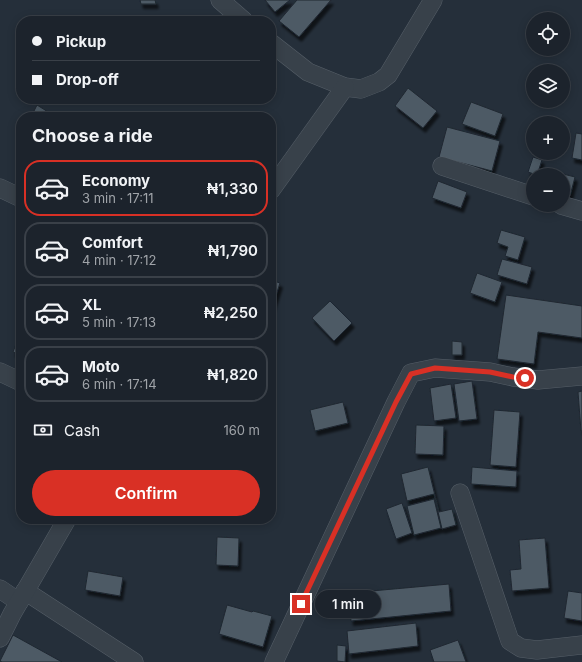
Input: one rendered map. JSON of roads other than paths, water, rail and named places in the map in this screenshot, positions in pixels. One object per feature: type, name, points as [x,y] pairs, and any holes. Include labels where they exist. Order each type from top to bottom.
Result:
[{"type":"street","points":[[220,0],[238,16]]},
{"type":"street","points":[[276,47],[308,72],[345,87],[362,89],[379,82],[388,75],[433,0]]},
{"type":"street","points":[[276,183],[345,87]]},
{"type":"street","points":[[442,166],[526,194]]},
{"type":"street","points":[[0,188],[16,196]]},
{"type":"street","points":[[570,208],[582,212]]},
{"type":"street","points":[[274,662],[396,402],[411,374],[435,368],[490,372],[538,380],[582,376]]},
{"type":"street","points":[[0,372],[16,380]]},
{"type":"street","points":[[460,494],[510,641],[521,648],[537,650],[582,645]]},
{"type":"street","points":[[0,638],[22,596],[64,524]]},
{"type":"street","points":[[0,589],[22,596],[134,662]]}]
